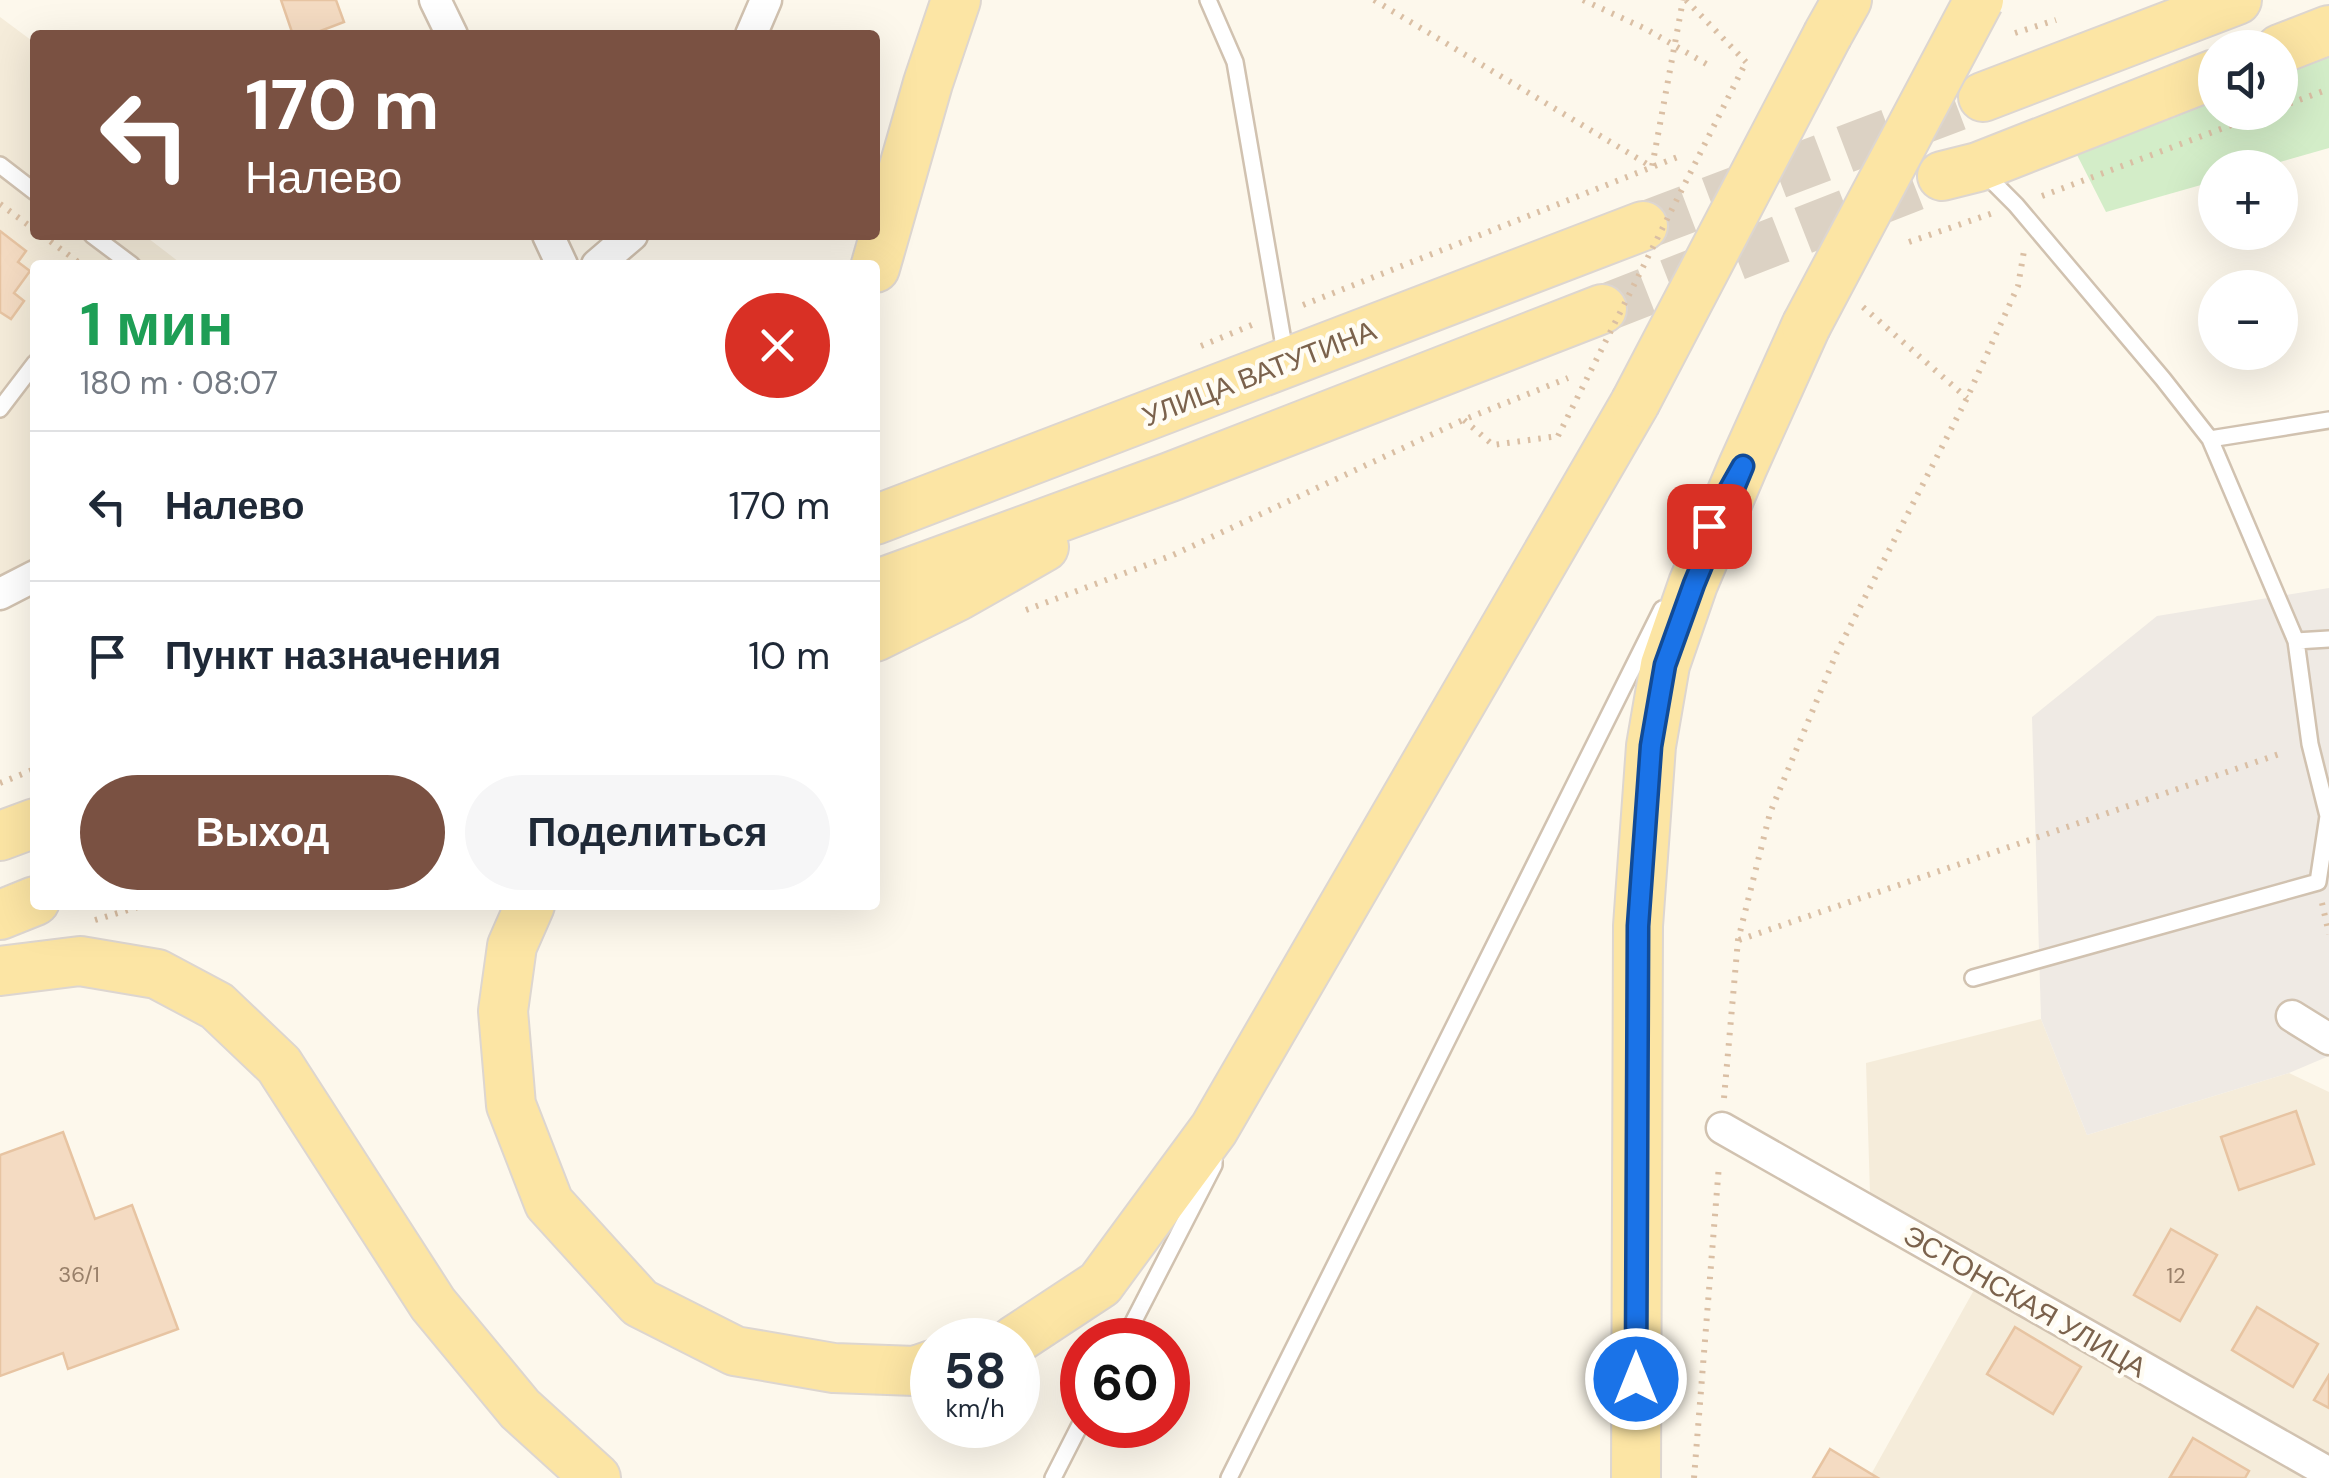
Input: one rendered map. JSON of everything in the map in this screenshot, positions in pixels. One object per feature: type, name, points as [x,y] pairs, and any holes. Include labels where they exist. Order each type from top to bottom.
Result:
[{"type":"main road","points":[[877,260],[928,82],[956,0]]},
{"type":"main road","points":[[1636,1478],[1638,926],[1651,746],[1665,665],[1743,466],[1806,326],[1979,0]]},
{"type":"main road","points":[[1983,97],[2237,0]]},
{"type":"main road","points":[[1040,1324],[1100,1284],[1214,1130],[1635,403],[1838,17]]},
{"type":"main road","points":[[2298,42],[2329,30]]},
{"type":"main road","points":[[1960,172],[2198,81]]},
{"type":"main road","name":"УЛИЦА ВАТУТИНА","points":[[880,518],[1643,226]]},
{"type":"main road","points":[[880,582],[1170,477],[1602,309]]},
{"type":"main road","points":[[880,635],[958,596],[1170,477]]},
{"type":"main road","points":[[0,836],[30,826]]},
{"type":"main road","points":[[0,914],[30,903]]},
{"type":"main road","points":[[528,910],[512,946],[503,1011],[511,1106],[549,1204],[640,1303],[735,1351],[834,1368],[910,1370]]},
{"type":"main road","points":[[0,971],[80,960],[157,974],[217,1006],[279,1065],[432,1304],[520,1409],[596,1478]]},
{"type":"street","points":[[435,0],[450,30]]},
{"type":"street","points":[[753,30],[766,0]]},
{"type":"street","points":[[604,260],[626,240]]},
{"type":"street","points":[[0,594],[30,579]]},
{"type":"street","points":[[2292,1016],[2329,1039]]},
{"type":"street","name":"ЭСТОНСКАЯ УЛИЦА","points":[[1722,1128],[2329,1473]]},
{"type":"lane","points":[[1208,0],[1235,62],[1287,362]]},
{"type":"lane","points":[[0,165],[30,188]]},
{"type":"lane","points":[[1960,172],[2016,206],[2163,378],[2210,440],[2296,641],[2310,744],[2329,816],[2318,882],[1973,978]]},
{"type":"lane","points":[[96,240],[113,260]]},
{"type":"lane","points":[[0,409],[30,370]]},
{"type":"lane","points":[[2210,440],[2329,420]]},
{"type":"lane","points":[[1676,584],[1743,466]]},
{"type":"lane","points":[[1229,1478],[1667,601]]},
{"type":"lane","points":[[2296,641],[2329,640]]},
{"type":"lane","points":[[2310,744],[2329,743]]},
{"type":"lane","points":[[1135,1318],[1214,1166],[1214,1130]]},
{"type":"lane","points":[[1053,1478],[1068,1448]]},
{"type":"path","points":[[1374,0],[1652,167],[1684,0]]},
{"type":"path","points":[[1583,0],[1646,29],[1708,65]]},
{"type":"path","points":[[1463,420],[1494,445],[1558,436],[1746,62],[1684,0]]},
{"type":"path","points":[[2298,101],[2329,89]]},
{"type":"path","points":[[1909,242],[2218,130]]},
{"type":"path","points":[[0,204],[30,226]]},
{"type":"path","points":[[1694,1478],[1738,940],[1770,814],[1837,652],[1967,398],[2018,286],[2024,250],[2016,206]]},
{"type":"path","points":[[48,240],[74,260]]},
{"type":"path","points":[[1862,306],[1967,398]]},
{"type":"path","points":[[1024,610],[1173,555],[1463,420],[1568,378]]},
{"type":"path","points":[[1738,940],[2310,744]]},
{"type":"path","points":[[0,783],[30,771]]},
{"type":"shaded area","points":[[0,17],[30,39],[30,240],[150,240],[176,260],[30,260],[30,562],[0,577]]},
{"type":"shaded area","points":[[2329,588],[2329,1056],[2289,1073],[2087,1135],[2041,1019],[2032,717],[2157,616]]},
{"type":"shaded area","points":[[2041,1019],[2087,1135],[2289,1073],[2329,1092],[2329,1478],[1869,1478],[1974,1290],[1871,1227],[1866,1063]]},
{"type":"green space","points":[[2329,54],[2329,148],[2298,157],[2298,150],[2198,150],[2198,186],[2106,212],[2074,149],[2198,102],[2198,130],[2298,130],[2298,65]]},
{"type":"building","points":[[281,0],[336,0],[344,22],[323,30],[291,30]]},
{"type":"building","points":[[0,231],[26,251],[18,262],[30,271],[14,293],[24,301],[11,319],[0,312]]},
{"type":"building","points":[[2296,1111],[2314,1164],[2239,1190],[2221,1137]]},
{"type":"building","points":[[63,1132],[95,1219],[132,1205],[178,1329],[68,1369],[63,1353],[0,1376],[0,1155]]},
{"type":"building","points":[[2171,1229],[2217,1255],[2180,1321],[2134,1295]]},
{"type":"building","points":[[2257,1307],[2318,1344],[2293,1387],[2232,1350]]},
{"type":"building","points":[[2015,1327],[2081,1367],[2053,1414],[1987,1374]]},
{"type":"building","points":[[2329,1375],[2329,1408],[2314,1400]]},
{"type":"building","points":[[2193,1438],[2249,1471],[2245,1478],[2170,1477]]},
{"type":"building","points":[[1830,1449],[1878,1478],[1813,1478]]},
{"type":"tunnel","points":[[1643,226],[1983,97]]},
{"type":"tunnel","points":[[1602,309],[1942,176]]},
{"type":"route","points":[[1636,1379],[1638,926],[1651,746],[1665,665],[1743,466],[1709,526]]}]
